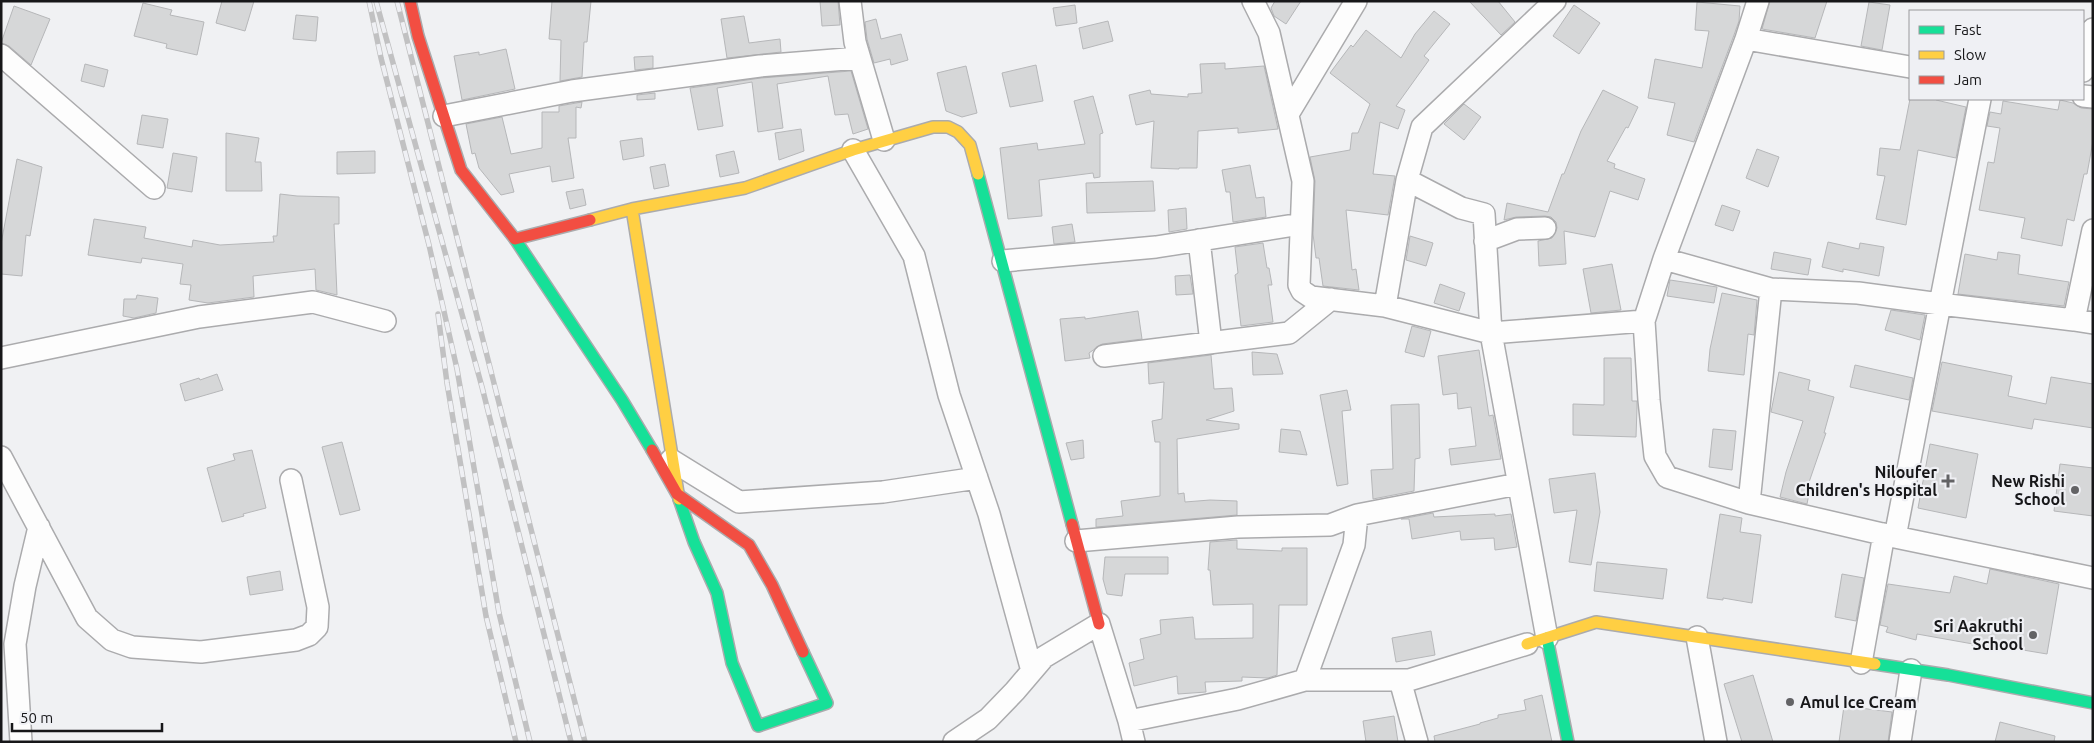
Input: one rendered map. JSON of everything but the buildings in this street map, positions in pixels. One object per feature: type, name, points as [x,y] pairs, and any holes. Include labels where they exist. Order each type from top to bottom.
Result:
[{"type":"street","points":[[410,1],[418,36],[461,170],[515,239],[622,400],[677,494],[749,546],[772,585],[827,703],[758,726],[732,663],[717,593],[694,542],[677,494],[632,209]]},
{"type":"street","points":[[850,1],[859,58],[884,140]]},
{"type":"street","points":[[1253,1],[1270,33],[1303,181],[1299,285],[1302,291],[1311,297],[1385,306],[1491,333],[1644,321]]},
{"type":"street","points":[[1288,114],[1356,1]]},
{"type":"street","points":[[1385,306],[1407,180],[1422,127],[1556,1]]},
{"type":"street","points":[[1758,1],[1746,39],[1664,258],[1644,321],[1655,456],[1667,477],[1749,503],[1889,536],[2093,578]]},
{"type":"street","points":[[2084,67],[2093,30]]},
{"type":"street","points":[[1746,39],[1909,68]]},
{"type":"street","points":[[1,54],[154,188]]},
{"type":"street","points":[[444,116],[572,91],[760,66],[859,58]]},
{"type":"street","points":[[1861,663],[1940,304],[1980,100]]},
{"type":"street","points":[[515,239],[632,209],[745,188],[853,150],[933,127],[948,127],[958,132],[970,145],[1003,261],[1076,541],[1134,742]]},
{"type":"street","points":[[853,150],[914,256],[949,395],[989,514],[1032,671]]},
{"type":"street","points":[[1407,180],[1460,208],[1484,214],[1491,333],[1518,484],[1537,641],[1568,742]]},
{"type":"street","points":[[1003,261],[1156,247],[1301,224]]},
{"type":"street","points":[[1485,241],[1517,229],[1545,228]]},
{"type":"street","points":[[1664,258],[1770,289],[1858,293],[2084,322],[2093,230]]},
{"type":"street","points":[[1199,240],[1211,343]]},
{"type":"street","points":[[1749,503],[1770,289]]},
{"type":"street","points":[[1104,356],[1289,333],[1331,299]]},
{"type":"street","points":[[1,358],[199,317],[313,302],[385,321]]},
{"type":"street","points":[[1,457],[87,618],[112,640],[132,647],[201,652],[296,640],[309,635],[317,627],[318,607],[291,480]]},
{"type":"street","points":[[671,460],[739,502],[883,492],[977,478]]},
{"type":"street","points":[[1076,541],[1238,527],[1330,525],[1357,515],[1518,484]]},
{"type":"street","points":[[1305,680],[1354,545],[1357,515]]},
{"type":"street","points":[[21,742],[15,644],[25,586],[39,527]]},
{"type":"street","points":[[1129,721],[1238,699],[1305,680],[1409,680],[1596,622],[1948,675],[2093,703]]},
{"type":"street","points":[[954,742],[988,719],[1044,657],[1099,624]]},
{"type":"street","points":[[1697,637],[1716,742]]},
{"type":"street","points":[[1900,742],[1911,670]]},
{"type":"street","points":[[1400,680],[1416,742]]},
{"type":"railway","points":[[369,1],[381,58],[429,245],[457,369],[499,613],[530,742]]},
{"type":"railway","points":[[376,1],[482,387],[571,742]]},
{"type":"railway","points":[[397,1],[585,742]]},
{"type":"railway","points":[[438,314],[447,383],[486,616],[516,742]]},
{"type":"traffic: fast","points":[[978,174],[1072,524]]},
{"type":"traffic: fast","points":[[515,239],[622,400],[652,450]]},
{"type":"traffic: fast","points":[[679,499],[694,542],[717,593],[732,663],[758,726],[827,703],[803,652]]},
{"type":"traffic: fast","points":[[1547,638],[1568,742]]},
{"type":"traffic: fast","points":[[1875,664],[1948,675],[2093,703]]},
{"type":"traffic: slow","points":[[590,220],[632,209],[745,188],[853,150],[933,127],[948,127],[958,132],[970,145],[978,174]]},
{"type":"traffic: slow","points":[[632,209],[679,499]]},
{"type":"traffic: slow","points":[[1527,644],[1596,622],[1875,664]]},
{"type":"traffic: jam","points":[[410,1],[418,36],[461,170],[515,239],[590,220]]},
{"type":"traffic: jam","points":[[652,450],[677,494],[749,545],[772,585],[803,652]]},
{"type":"traffic: jam","points":[[1072,524],[1099,624]]},
{"type":"place","name":"Niloufer Children's Hospital","points":[[1948,481]]},
{"type":"place","name":"New Rishi School","points":[[2075,490]]},
{"type":"place","name":"Sri Aakruthi School","points":[[2033,635]]},
{"type":"place","name":"Amul Ice Cream","points":[[1790,702]]}]
